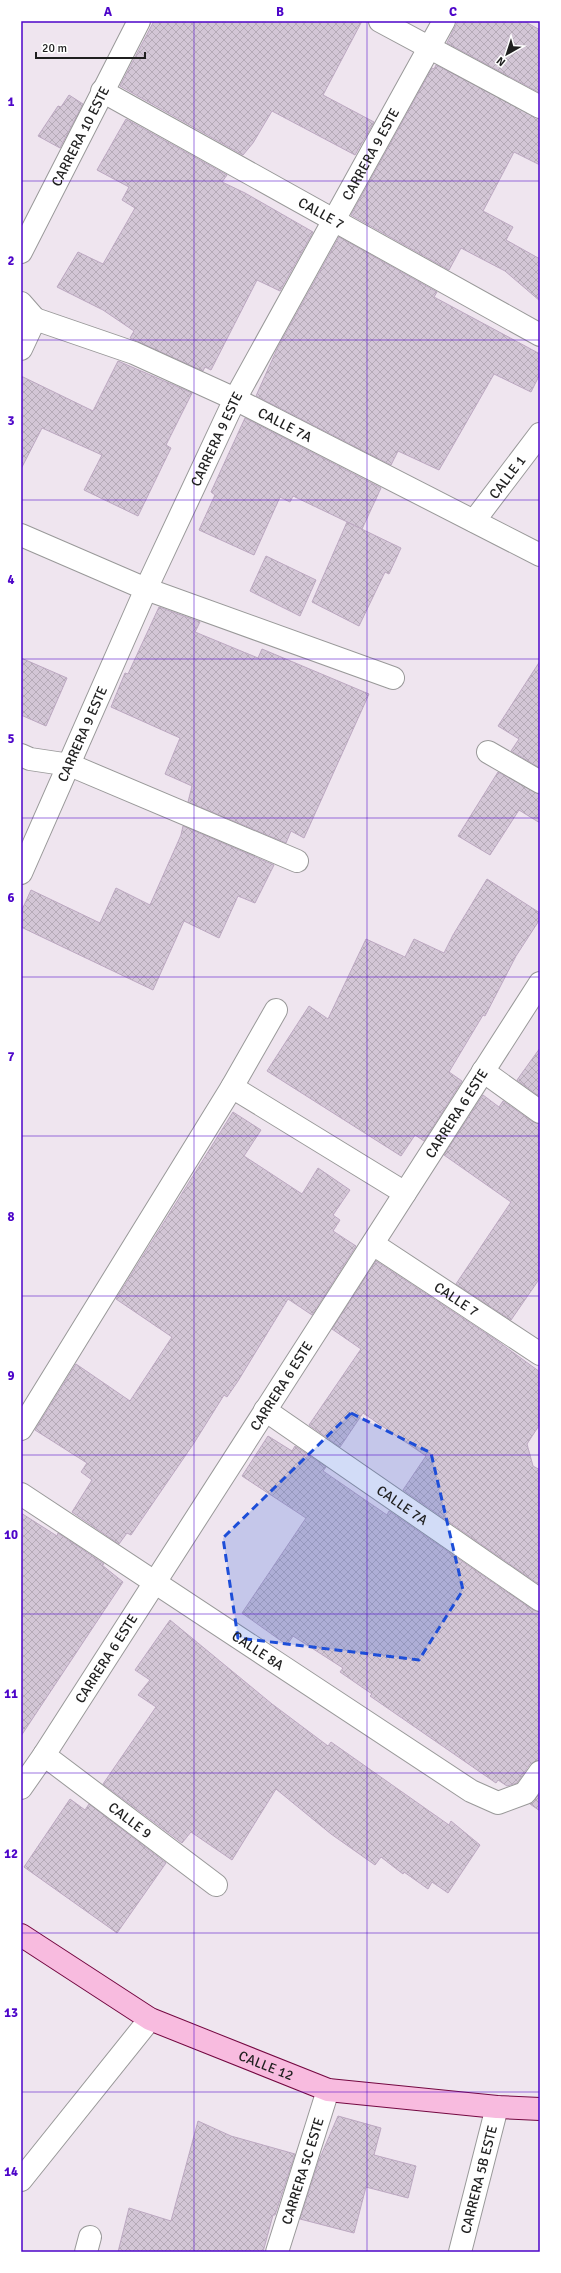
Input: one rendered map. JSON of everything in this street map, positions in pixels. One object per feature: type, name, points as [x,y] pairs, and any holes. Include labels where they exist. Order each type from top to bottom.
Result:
[{"type":"main road","name":"CALLE 12","points":[[21,1935],[150,2019],[328,2090],[497,2107],[540,2108]]},
{"type":"street","name":"CARRERA 10 ESTE","points":[[21,252],[139,21]]},
{"type":"street","points":[[380,21],[540,107]]},
{"type":"street","name":"CARRERA 9 ESTE","points":[[21,873],[70,765],[146,589],[235,399],[444,21]]},
{"type":"street","name":"CALLE 7","points":[[102,91],[540,335]]},
{"type":"street","points":[[21,303],[35,319],[21,349]]},
{"type":"street","name":"CALLE 7A","points":[[35,319],[134,353],[235,399],[540,555]]},
{"type":"street","name":"CALLE 1","points":[[480,524],[540,434]]},
{"type":"street","points":[[21,535],[146,589],[393,678]]},
{"type":"street","points":[[488,752],[540,782]]},
{"type":"street","points":[[21,755],[30,759],[70,765],[297,862]]},
{"type":"street","name":"CARRERA 6 ESTE","points":[[21,1788],[44,1755],[540,983]]},
{"type":"street","points":[[21,1429],[232,1087],[276,1010]]},
{"type":"street","points":[[483,1071],[540,1112]]},
{"type":"street","points":[[232,1087],[405,1193]]},
{"type":"street","name":"CALLE 7","points":[[373,1244],[540,1354]]},
{"type":"street","name":"CALLE 7A","points":[[265,1410],[540,1600]]},
{"type":"street","name":"CALLE 8A","points":[[21,1494],[471,1791],[498,1803],[525,1794],[540,1772]]},
{"type":"street","name":"CALLE 9","points":[[44,1755],[216,1885]]},
{"type":"street","points":[[21,2180],[150,2019]]},
{"type":"street","name":"CARRERA 5C ESTE","points":[[277,2252],[328,2090]]},
{"type":"street","name":"CARRERA 5B ESTE","points":[[460,2252],[497,2107]]},
{"type":"highlighted area","points":[[351,1413],[431,1453],[463,1590],[419,1660],[238,1638],[223,1538]]},
{"type":"building","points":[[154,21],[362,21],[323,95],[374,122],[355,155],[272,111],[253,143],[243,155],[120,86]]},
{"type":"building","points":[[458,21],[524,21],[540,30],[540,93],[447,43]]},
{"type":"building","points":[[436,65],[540,119],[540,165],[514,152],[483,211],[513,227],[506,240],[540,259],[540,301],[505,271],[461,248],[449,270],[351,215],[432,68],[434,69]]},
{"type":"building","points":[[69,95],[83,104],[60,148],[38,136],[58,106],[61,107]]},
{"type":"building","points":[[126,119],[227,175],[222,182],[245,193],[313,232],[280,291],[257,280],[211,370],[205,367],[203,371],[130,338],[134,331],[103,310],[57,287],[78,252],[103,264],[135,208],[122,200],[129,187],[97,170]]},
{"type":"building","points":[[339,237],[437,292],[434,297],[540,354],[540,374],[531,392],[494,374],[439,470],[398,451],[391,465],[256,396],[277,349]]},
{"type":"building","points":[[118,361],[192,393],[166,445],[171,448],[138,516],[84,490],[102,455],[42,428],[21,469],[21,376],[93,411]]},
{"type":"building","points":[[245,418],[381,488],[362,529],[293,496],[290,502],[280,497],[254,555],[199,530],[215,495],[211,492]]},
{"type":"building","points":[[347,522],[401,548],[389,574],[385,572],[359,626],[312,602]]},
{"type":"building","points":[[266,556],[316,580],[300,616],[250,591]]},
{"type":"building","points":[[159,607],[200,622],[195,632],[258,658],[262,649],[369,694],[304,838],[291,831],[286,843],[188,802],[192,786],[165,774],[180,738],[111,707],[125,673],[128,674]]},
{"type":"building","points":[[21,658],[67,678],[46,726],[21,715]]},
{"type":"building","points":[[540,661],[540,768],[511,751],[519,739],[498,726]]},
{"type":"building","points":[[498,772],[540,794],[540,823],[519,810],[490,855],[458,836]]},
{"type":"building","points":[[183,826],[274,865],[255,903],[238,896],[219,938],[184,921],[153,990],[21,927],[21,912],[31,890],[100,923],[116,888],[150,905],[181,835]]},
{"type":"building","points":[[487,879],[540,913],[540,919],[516,956],[485,1016],[483,1015],[449,1072],[462,1081],[424,1141],[415,1135],[401,1156],[267,1071],[309,1006],[328,1019],[366,939],[405,957],[414,939],[444,953],[453,935]]},
{"type":"building","points":[[540,1048],[540,1097],[517,1080]]},
{"type":"building","points":[[483,1095],[499,1107],[503,1101],[533,1122],[540,1124],[540,1278],[511,1320],[456,1284],[511,1202],[444,1155]]},
{"type":"building","points":[[233,1112],[261,1130],[244,1156],[302,1194],[318,1168],[350,1190],[333,1215],[340,1220],[333,1231],[356,1246],[312,1315],[288,1299],[227,1397],[224,1395],[194,1443],[131,1535],[127,1533],[119,1544],[72,1512],[92,1480],[81,1472],[87,1463],[35,1430],[76,1364],[130,1401],[172,1337],[116,1299]]},
{"type":"building","points":[[376,1261],[496,1340],[540,1372],[540,1424],[527,1444],[533,1466],[540,1470],[540,1585],[403,1490],[426,1456],[363,1413],[340,1447],[309,1425],[361,1349],[332,1329]]},
{"type":"building","points":[[268,1436],[292,1451],[295,1446],[326,1467],[323,1471],[387,1515],[389,1511],[533,1610],[540,1612],[540,1760],[530,1764],[517,1783],[507,1786],[498,1780],[496,1783],[370,1696],[372,1694],[340,1672],[343,1668],[293,1636],[287,1645],[242,1613],[306,1518],[242,1476]]},
{"type":"building","points":[[21,1513],[57,1536],[58,1533],[104,1564],[102,1565],[123,1582],[21,1736]]},
{"type":"building","points":[[170,1620],[272,1704],[328,1746],[331,1742],[449,1825],[451,1821],[480,1845],[448,1893],[432,1882],[428,1889],[404,1872],[403,1874],[381,1857],[375,1865],[331,1834],[276,1789],[232,1860],[191,1832],[182,1843],[103,1784],[156,1707],[138,1695],[150,1680],[135,1670]]},
{"type":"building","points":[[540,1794],[540,1811],[530,1804]]},
{"type":"building","points":[[70,1799],[85,1810],[89,1804],[166,1863],[117,1933],[24,1867]]},
{"type":"building","points":[[338,2116],[381,2128],[374,2155],[416,2166],[408,2198],[366,2187],[354,2233],[300,2219],[319,2160]]},
{"type":"building","points":[[198,2121],[231,2136],[295,2154],[275,2215],[273,2215],[263,2252],[118,2252],[129,2208],[171,2221]]}]
